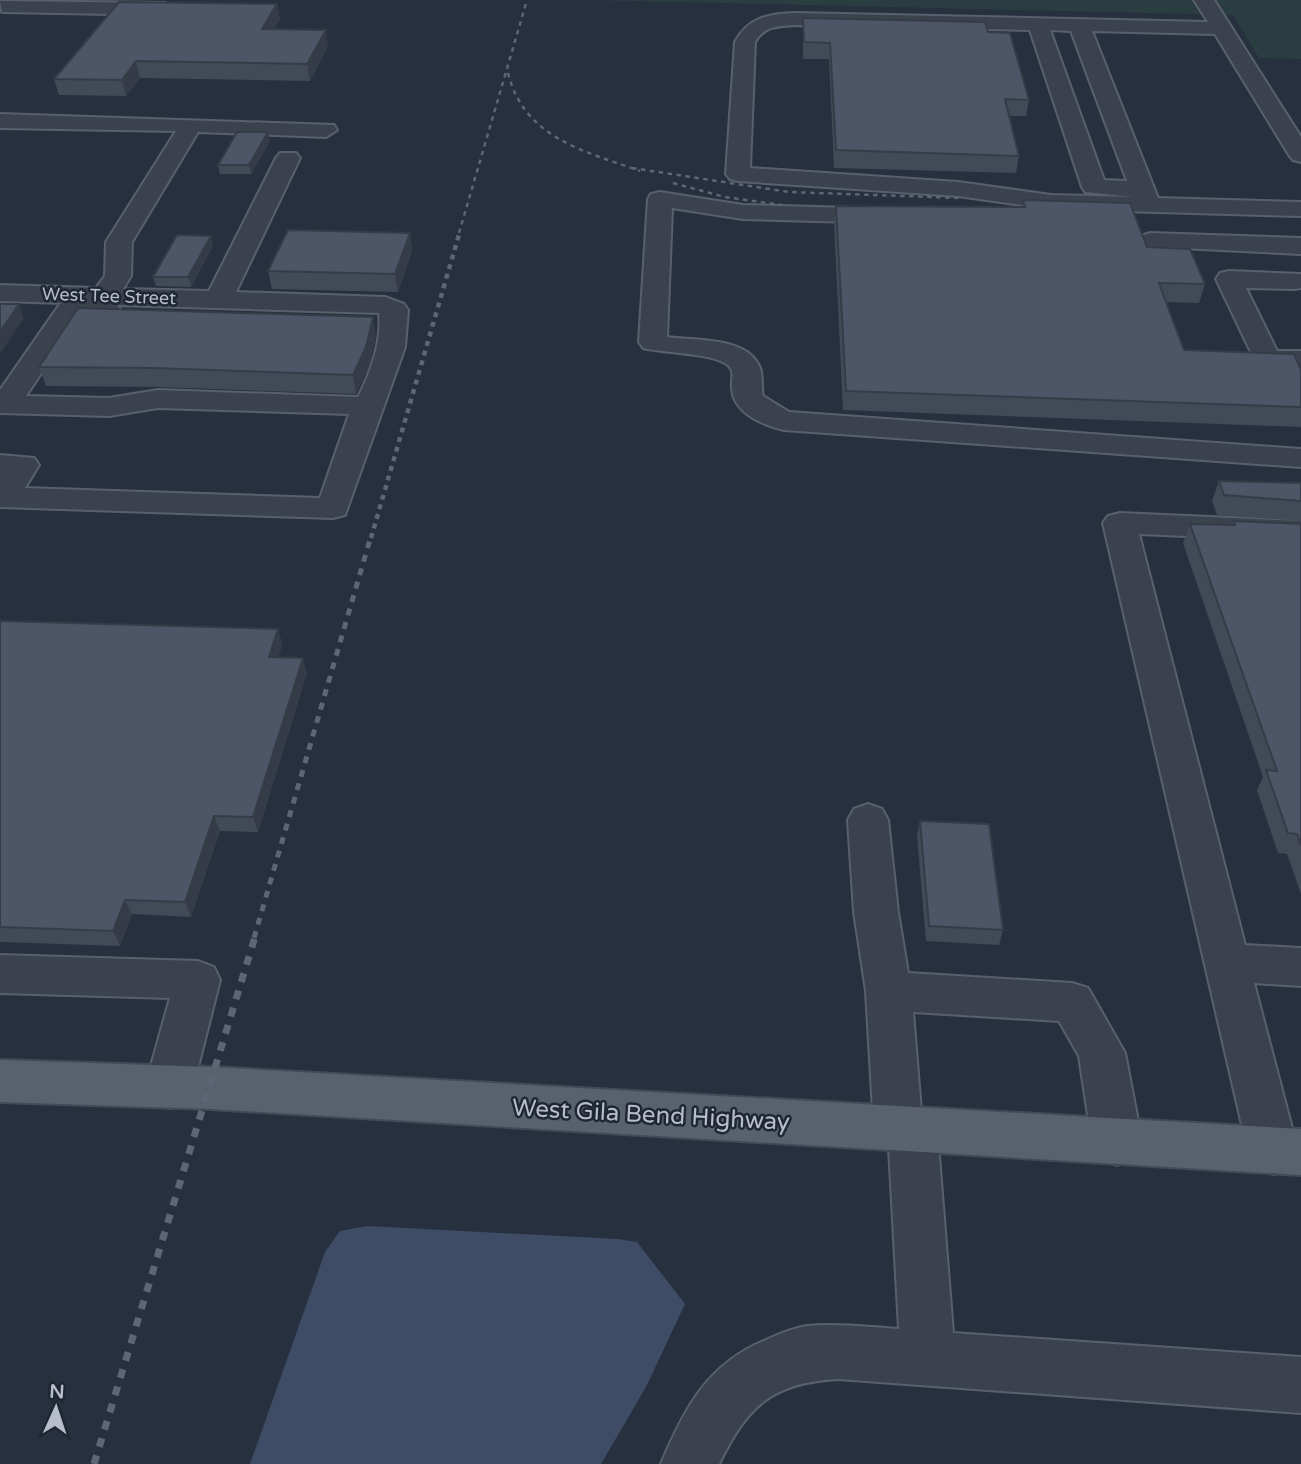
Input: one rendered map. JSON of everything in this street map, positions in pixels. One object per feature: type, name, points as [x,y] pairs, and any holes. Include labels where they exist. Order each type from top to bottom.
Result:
[{"type":"main road","name":"West Gila Bend Highway","points":[[0,1081],[169,1087],[1287,1151]]},
{"type":"street","points":[[1204,0],[1301,155]]},
{"type":"street","points":[[4,5],[186,9]]},
{"type":"street","points":[[1146,197],[1051,202],[992,192],[738,174],[745,42],[749,32],[765,22],[795,19],[1222,28]]},
{"type":"street","points":[[1038,24],[1094,187],[1146,197],[1301,209]]},
{"type":"street","points":[[1079,26],[1146,197]]},
{"type":"street","points":[[0,118],[85,117],[97,105],[38,103],[36,100]]},
{"type":"street","points":[[0,118],[326,130]]},
{"type":"street","points":[[104,296],[118,275],[119,242],[191,125]]},
{"type":"street","points":[[219,299],[288,158]]},
{"type":"street","points":[[903,187],[908,216],[743,212],[660,199],[653,342],[726,354],[741,361],[748,372],[746,397],[752,407],[783,421],[1301,458]]},
{"type":"street","points":[[1150,241],[1301,246]]},
{"type":"street","points":[[1299,285],[1229,279],[1267,359],[1301,360]]},
{"type":"street","name":"West Tee Street","points":[[0,293],[385,305],[394,310],[390,346],[381,386],[367,406]]},
{"type":"street","points":[[2,404],[70,310],[130,311]]},
{"type":"street","points":[[1,497],[333,508],[367,406],[158,399],[109,407],[2,404]]},
{"type":"street","points":[[0,464],[23,465],[1,497]]},
{"type":"street","points":[[1287,1151],[1227,963],[1120,523],[1301,531]]},
{"type":"street","points":[[868,820],[876,912],[889,991],[905,1130],[928,1358]]},
{"type":"street","points":[[1227,963],[1301,967]]},
{"type":"street","points":[[0,974],[198,980],[169,1087]]},
{"type":"street","points":[[889,991],[1072,1002],[1102,1053],[1116,1142]]},
{"type":"street","points":[[690,1464],[704,1429],[724,1399],[757,1373],[796,1356],[838,1352],[1301,1385]]},
{"type":"shaded area","points":[[587,0],[1301,0],[1301,59],[1259,58],[1233,15]]},
{"type":"water","points":[[367,1226],[637,1242],[685,1304],[646,1387],[601,1464],[250,1464],[325,1252],[340,1231]]},
{"type":"building","points":[[119,2],[277,4],[262,29],[326,30],[307,64],[136,61],[122,80],[54,79]]},
{"type":"building","points":[[803,18],[985,22],[988,32],[1010,33],[1029,100],[1005,99],[1019,156],[836,150],[830,43],[804,42]]},
{"type":"building","points":[[237,132],[268,132],[249,165],[218,165]]},
{"type":"building","points":[[1023,200],[1130,203],[1147,247],[1190,249],[1205,284],[1159,283],[1184,350],[1294,354],[1301,370],[1301,407],[846,391],[836,206],[1025,207]]},
{"type":"building","points":[[288,230],[410,233],[395,274],[268,271]]},
{"type":"building","points":[[177,235],[211,236],[188,277],[153,277]]},
{"type":"building","points":[[0,304],[19,304],[0,332]]},
{"type":"building","points":[[78,308],[373,317],[366,347],[353,375],[39,367]]},
{"type":"building","points":[[1219,481],[1301,483],[1301,501],[1224,495]]},
{"type":"building","points":[[1234,521],[1301,524],[1301,845],[1297,834],[1288,833],[1266,770],[1277,771],[1190,524],[1235,525]]},
{"type":"building","points":[[0,621],[278,629],[269,657],[303,658],[253,817],[214,816],[185,902],[125,900],[113,931],[0,927]]},
{"type":"building","points":[[920,821],[989,824],[1003,930],[929,926]]},
{"type":"railway","points":[[459,233],[527,0]]},
{"type":"railway","points":[[508,73],[516,95],[542,127],[578,148],[640,171]]},
{"type":"railway","points":[[632,168],[789,192],[960,198]]},
{"type":"railway","points":[[673,183],[725,197],[782,205]]},
{"type":"railway","points":[[371,538],[460,231]]},
{"type":"railway","points":[[254,938],[371,536]]},
{"type":"railway","points":[[94,1464],[255,937]]}]
